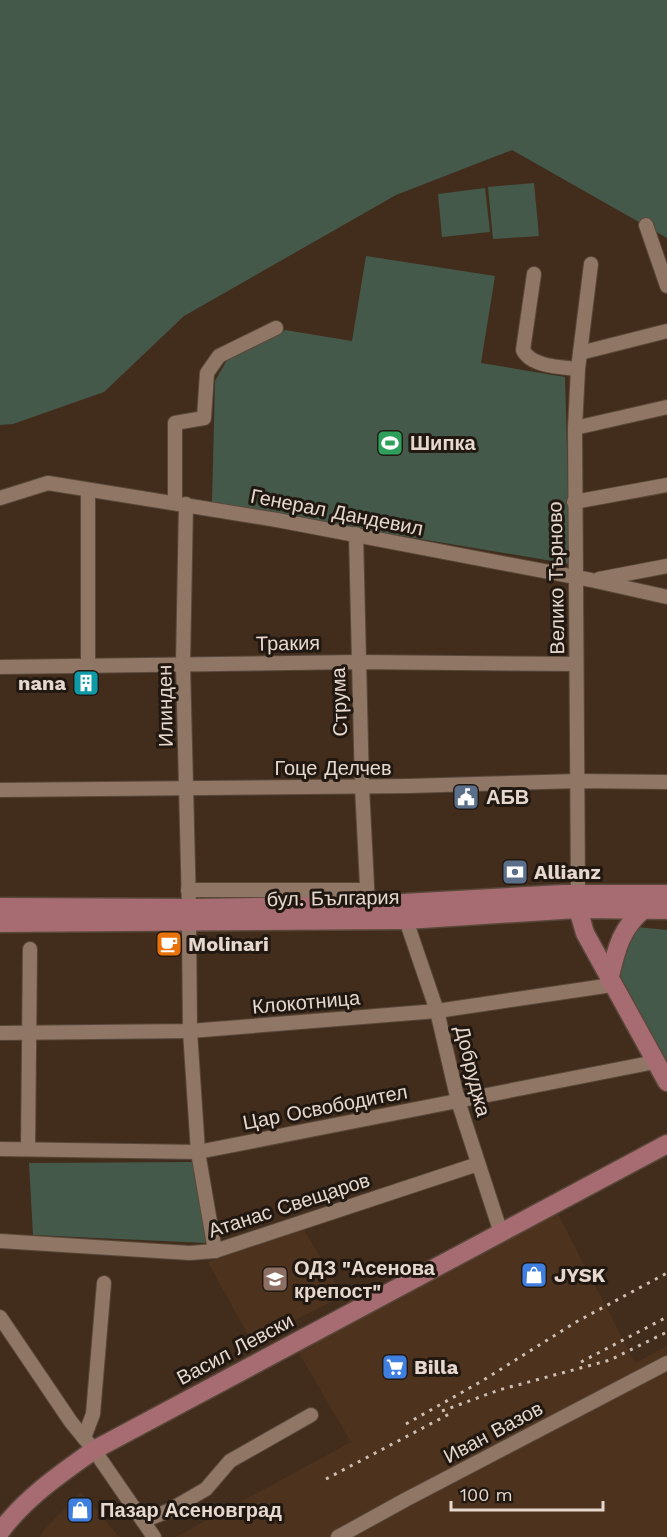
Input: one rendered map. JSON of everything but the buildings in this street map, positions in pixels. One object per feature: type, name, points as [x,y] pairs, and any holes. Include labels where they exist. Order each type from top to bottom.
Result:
[{"type":"main road","name":"бул. България","points":[[0,907],[189,915],[405,920],[578,901],[667,894]]},
{"type":"main road","name":"бул. България","points":[[0,923],[189,915],[367,897],[578,901],[667,910]]},
{"type":"main road","points":[[578,901],[585,933],[667,1082]]},
{"type":"main road","points":[[611,982],[620,939],[632,919],[644,909]]},
{"type":"main road","name":"Васил Левски","points":[[0,1532],[38,1491],[89,1444],[501,1233],[667,1144]]},
{"type":"street","points":[[646,225],[667,286]]},
{"type":"street","name":"Велико Търново","points":[[578,901],[575,429],[578,369],[591,264]]},
{"type":"street","points":[[534,273],[525,355],[531,360],[552,366],[578,369]]},
{"type":"street","name":"Илинден","points":[[214,1251],[198,1152],[190,1031],[181,503],[175,423],[204,418],[207,373],[219,356],[276,328]]},
{"type":"street","points":[[580,353],[667,331]]},
{"type":"street","points":[[575,429],[667,407]]},
{"type":"street","name":"Генерал Дандевил","points":[[0,498],[48,483],[181,503],[356,534],[667,597]]},
{"type":"street","points":[[574,502],[667,485]]},
{"type":"street","points":[[88,490],[88,668]]},
{"type":"street","name":"Струма","points":[[356,534],[358,662],[367,897]]},
{"type":"street","points":[[591,580],[667,566]]},
{"type":"street","points":[[649,593],[643,584],[644,577],[653,569]]},
{"type":"street","name":"Тракия","points":[[0,668],[358,662],[576,664]]},
{"type":"street","name":"Гоце Делчев","points":[[0,790],[362,787],[579,781],[667,782]]},
{"type":"street","points":[[188,890],[367,897]]},
{"type":"street","name":"Добруджа","points":[[405,920],[438,1011],[458,1101],[501,1233]]},
{"type":"street","points":[[28,1149],[30,949]]},
{"type":"street","name":"Клокотница","points":[[0,1033],[190,1031],[438,1011],[611,982]]},
{"type":"street","name":"Цар Освободител","points":[[0,1149],[198,1152],[655,1062]]},
{"type":"street","name":"Атанас Свещаров","points":[[0,1241],[190,1253],[214,1251],[478,1164]]},
{"type":"street","points":[[89,1444],[104,1283]]},
{"type":"street","points":[[0,1317],[154,1537]]},
{"type":"street","name":"Иван Вазов","points":[[338,1537],[667,1363]]},
{"type":"street","points":[[143,1521],[168,1511],[206,1489],[230,1461],[311,1415]]},
{"type":"shaded area","points":[[554,1206],[635,1363],[667,1346],[667,1537],[176,1537],[351,1442],[297,1350]]},
{"type":"shaded area","name":"ОДЗ \"Асенова крепост\"","points":[[303,1228],[343,1296],[252,1342],[208,1262]]},
{"type":"shaded area","name":"Пазар Асеновград","points":[[81,1492],[119,1537],[40,1537],[45,1529]]},
{"type":"green space","points":[[0,0],[667,0],[667,238],[512,150],[396,195],[184,316],[104,392],[13,424],[0,425]]},
{"type":"green space","points":[[534,183],[539,236],[493,239],[488,187]]},
{"type":"green space","points":[[485,188],[490,232],[442,237],[438,194]]},
{"type":"green space","name":"Шипка","points":[[366,256],[495,276],[481,363],[565,377],[570,564],[212,504],[215,381],[227,360],[285,330],[352,341]]},
{"type":"green space","points":[[637,927],[667,930],[667,1062],[617,976],[623,951]]},
{"type":"green space","points":[[195,1162],[206,1243],[33,1235],[29,1163]]},
{"type":"railway","points":[[406,1424],[482,1381],[576,1322],[667,1273]]},
{"type":"railway","points":[[581,1362],[667,1317]]},
{"type":"railway","points":[[442,1411],[499,1390],[610,1360],[667,1332]]},
{"type":"railway","points":[[326,1479],[453,1412]]},
{"type":"place","name":"Шипка","points":[[390,443]]},
{"type":"place","name":"nana","points":[[86,683]]},
{"type":"place","name":"АБВ","points":[[466,797]]},
{"type":"place","name":"Allianz","points":[[515,872]]},
{"type":"place","name":"Molinari","points":[[169,944]]},
{"type":"place","name":"JYSK","points":[[534,1275]]},
{"type":"place","name":"ОДЗ \"Асенова крепост\"","points":[[275,1279]]},
{"type":"place","name":"Billa","points":[[395,1367]]},
{"type":"place","name":"Пазар Асеновград","points":[[80,1510]]}]
